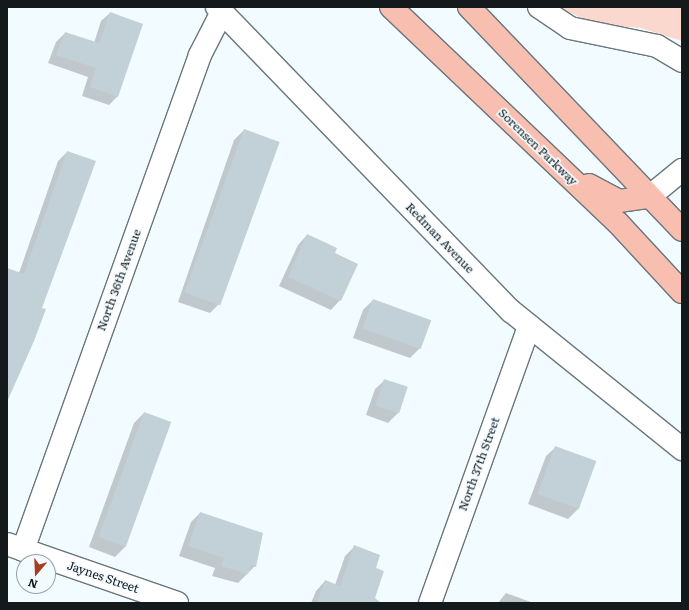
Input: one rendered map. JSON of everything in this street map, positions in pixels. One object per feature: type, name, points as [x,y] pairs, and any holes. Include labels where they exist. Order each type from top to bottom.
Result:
[{"type":"main road","name":"Sorensen Parkway","points":[[391,7],[564,172],[682,292]]},
{"type":"main road","points":[[469,7],[682,230]]},
{"type":"main road","points":[[564,172],[619,201],[649,197]]},
{"type":"street","points":[[539,7],[577,31],[657,46],[682,61]]},
{"type":"street","name":"Redman Avenue","points":[[219,10],[529,326],[682,449]]},
{"type":"street","name":"North 36th Avenue","points":[[15,547],[200,55],[219,10]]},
{"type":"street","points":[[649,197],[682,170]]},
{"type":"street","name":"North 37th Street","points":[[430,603],[529,326]]},
{"type":"street","name":"Jaynes Street","points":[[15,547],[177,603]]},
{"type":"shaded area","points":[[558,7],[682,7],[682,41],[641,28],[595,24]]},
{"type":"building","points":[[110,12],[143,24],[118,97],[90,87],[96,68],[56,55],[65,32],[99,43]]},
{"type":"building","points":[[244,129],[280,142],[220,306],[184,293]]},
{"type":"building","points":[[67,151],[96,161],[42,308],[46,309],[34,341],[7,402],[7,268],[24,274]]},
{"type":"building","points":[[307,234],[337,248],[335,253],[358,264],[341,301],[288,277]]},
{"type":"building","points":[[373,299],[431,320],[421,349],[362,328]]},
{"type":"building","points":[[384,379],[408,387],[399,413],[375,406]]},
{"type":"building","points":[[144,412],[171,422],[126,547],[99,537]]},
{"type":"building","points":[[555,446],[596,461],[579,509],[538,494]]},
{"type":"building","points":[[200,512],[263,533],[256,567],[251,565],[248,574],[221,566],[224,558],[188,546]]},
{"type":"building","points":[[354,545],[380,555],[376,568],[384,571],[375,598],[381,603],[317,603],[325,580],[340,586]]}]
